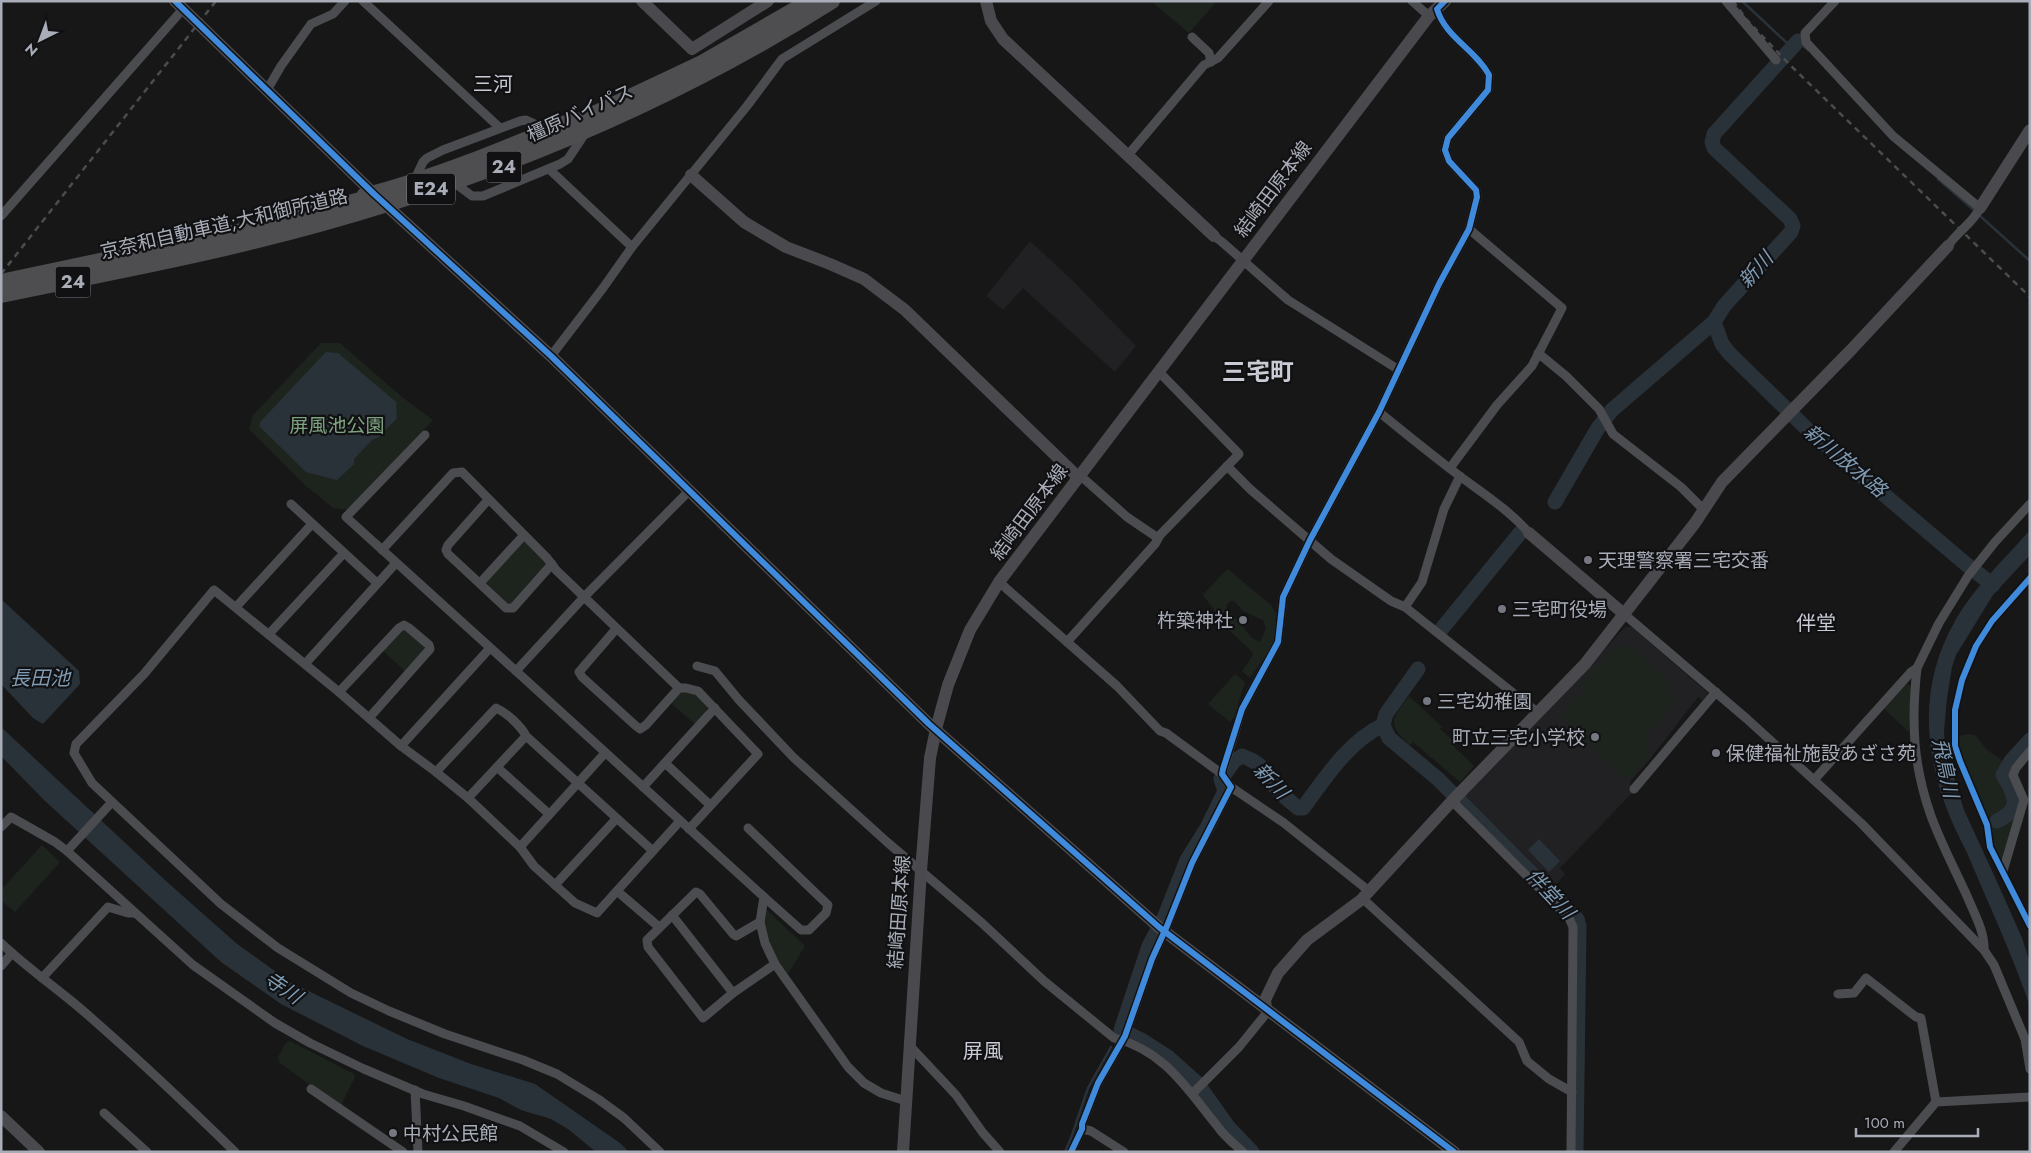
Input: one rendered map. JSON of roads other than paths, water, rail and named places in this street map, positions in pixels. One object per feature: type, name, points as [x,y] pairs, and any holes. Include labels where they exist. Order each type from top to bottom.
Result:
[{"type":"highway","name":"橿原バイパス","points":[[1,277],[30,273],[251,227],[374,194],[414,181],[599,110],[701,60],[805,1]]},
{"type":"highway","name":"京奈和自動車道;大和御所道路","points":[[1,282],[251,229],[384,193],[490,158],[564,128],[702,63],[810,1]]},
{"type":"highway","name":"京奈和自動車道;大和御所道路","points":[[1,296],[254,241],[389,203],[493,168],[569,138],[699,78],[801,21],[832,1]]},
{"type":"highway","name":"橿原バイパス","points":[[1,296],[254,244],[388,206],[493,172],[584,135],[709,76],[802,24],[837,1]]},
{"type":"street","points":[[267,90],[281,66],[311,24],[333,14],[345,1]]},
{"type":"street","points":[[363,1],[500,128]]},
{"type":"street","points":[[642,1],[692,49],[768,1]]},
{"type":"street","points":[[550,356],[632,247],[747,106],[782,59],[876,1]]},
{"type":"street","points":[[986,1],[991,21],[1003,39],[1214,236],[1288,300],[1398,370]]},
{"type":"street","points":[[1128,155],[1204,65],[1218,58],[1269,1]]},
{"type":"street","points":[[1222,774],[1242,709],[1278,642],[1283,597],[1310,540],[1379,412],[1439,284],[1469,229],[1476,205],[1476,190],[1449,161],[1445,150],[1448,138],[1488,90],[1489,75],[1470,50],[1446,27],[1437,9],[1412,1]]},
{"type":"street","points":[[1726,1],[1776,60]]},
{"type":"street","points":[[1835,1],[1805,33],[1806,42],[1893,136],[1980,208]]},
{"type":"street","points":[[1,216],[179,5],[374,194],[550,356],[936,729],[1160,928],[1454,1152]]},
{"type":"street","name":"結崎田原本線","points":[[903,1152],[930,758],[948,685],[970,630],[999,582],[1242,260],[1437,9]]},
{"type":"street","points":[[1192,38],[1209,53],[1211,62]]},
{"type":"street","points":[[414,181],[423,162],[427,158],[500,128],[526,120],[550,130]]},
{"type":"street","points":[[1193,1093],[1239,1047],[1265,1015],[1265,1000],[1278,973],[1307,940],[1366,894],[1455,798],[1585,664],[1722,482],[1851,350],[1977,214],[2030,130]]},
{"type":"street","points":[[456,184],[472,196],[483,196],[549,169],[568,159],[584,135]]},
{"type":"street","points":[[549,169],[632,247]]},
{"type":"street","points":[[691,175],[744,222],[786,247],[853,273],[905,310],[1078,477],[1082,478],[1127,517],[1158,538]]},
{"type":"street","points":[[1450,468],[1497,405],[1532,366],[1562,308],[1469,229]]},
{"type":"street","points":[[1538,353],[1566,376],[1599,409],[1613,434],[1681,488],[1703,509]]},
{"type":"street","points":[[1067,642],[1158,538],[1239,454],[1162,375],[1160,370]]},
{"type":"street","points":[[1379,412],[1521,524],[1716,692],[1861,823],[1984,950],[1994,966],[2025,1039],[2030,1068]]},
{"type":"street","points":[[425,435],[346,518],[801,930],[810,930],[826,913],[828,904],[748,828]]},
{"type":"street","points":[[1227,466],[1250,489],[1331,559],[1392,601],[1405,607],[1537,712]]},
{"type":"street","points":[[382,550],[453,473],[462,472],[616,629],[679,688],[698,691],[758,754],[689,828]]},
{"type":"street","points":[[1405,607],[1422,582],[1444,509],[1460,476]]},
{"type":"street","points":[[516,671],[584,597],[690,490]]},
{"type":"street","points":[[488,500],[448,545],[446,550],[448,554],[506,608],[513,608],[552,564]]},
{"type":"street","points":[[291,504],[377,583]]},
{"type":"street","points":[[1984,950],[1984,941],[1974,911],[1931,816],[1919,773],[1913,729],[1917,668],[1938,623],[1968,576],[1995,542],[2030,504]]},
{"type":"street","points":[[236,606],[312,524]]},
{"type":"street","points":[[480,583],[524,535]]},
{"type":"street","points":[[269,634],[344,553]]},
{"type":"street","points":[[305,664],[396,563]]},
{"type":"street","points":[[999,582],[1117,686],[1160,731],[1166,733],[1222,774],[1231,787],[1284,822],[1366,894],[1519,1042],[1528,1062],[1549,1079],[1572,1092]]},
{"type":"street","points":[[660,1152],[624,1118],[598,1099],[557,1074],[523,1060],[445,1034],[390,1011],[351,993],[278,948],[222,904],[110,805],[92,783],[74,753],[76,744],[144,674],[214,590],[236,606],[401,746],[468,798],[520,847],[534,866],[575,903],[597,914],[680,821]]},
{"type":"street","points":[[339,692],[404,625],[429,645],[428,653],[369,718]]},
{"type":"street","points":[[616,629],[581,668],[579,672],[582,677],[640,729],[679,688]]},
{"type":"street","points":[[401,746],[490,648]]},
{"type":"street","points":[[697,666],[715,671],[739,700],[793,757],[982,923],[1044,981],[1114,1038],[1149,1051],[1193,1093],[1218,1128],[1242,1152]]},
{"type":"street","points":[[1814,780],[1876,710],[1917,668]]},
{"type":"street","points":[[1634,789],[1716,692]]},
{"type":"street","points":[[436,772],[496,708],[502,710],[523,730],[526,736],[653,851]]},
{"type":"street","points":[[643,787],[714,708]]},
{"type":"street","points":[[468,798],[526,736]]},
{"type":"street","points":[[2003,870],[2027,801],[2013,774],[2030,751]]},
{"type":"street","points":[[520,847],[605,753]]},
{"type":"street","points":[[664,763],[710,805]]},
{"type":"street","points":[[498,768],[548,814]]},
{"type":"street","points":[[1071,1152],[1082,1129],[1082,1124],[1098,1083],[1125,1036],[1152,959],[1160,928],[1231,787]]},
{"type":"street","points":[[1455,798],[1569,918],[1573,927],[1571,1152]]},
{"type":"street","points":[[68,849],[110,805]]},
{"type":"street","points":[[1,827],[11,817],[68,849],[193,965],[276,1023],[310,1043],[364,1069],[415,1090],[520,1126],[564,1152]]},
{"type":"street","points":[[555,885],[616,819]]},
{"type":"street","points":[[617,891],[659,927]]},
{"type":"street","points":[[760,922],[736,936],[700,894],[696,892],[647,940],[648,947],[703,1018],[733,993],[775,964]]},
{"type":"street","points":[[764,897],[761,906],[760,922],[765,943],[775,964],[848,1067],[864,1083],[876,1090],[906,1100]]},
{"type":"street","points":[[42,978],[108,907],[128,913],[135,913]]},
{"type":"street","points":[[672,915],[733,993]]},
{"type":"street","points":[[1,943],[82,1010],[199,1116],[235,1152]]},
{"type":"street","points":[[1,966],[12,954]]},
{"type":"street","points":[[1838,994],[1854,993],[1866,978],[1916,1017],[1920,1018],[1936,1102]]},
{"type":"street","points":[[910,1046],[956,1094],[983,1133],[1000,1152]]},
{"type":"street","points":[[311,1089],[403,1152]]},
{"type":"street","points":[[415,1090],[418,1152]]},
{"type":"street","points":[[1894,1152],[1936,1102],[2030,1097]]},
{"type":"street","points":[[104,1113],[147,1152]]},
{"type":"street","points":[[1,1116],[39,1152]]},
{"type":"street","points":[[1082,1129],[1092,1131],[1124,1152]]},
{"type":"water","points":[[326,352],[338,353],[396,402],[397,418],[379,437],[372,440],[354,459],[354,464],[337,480],[306,472],[259,426],[261,421]]},
{"type":"water","name":"飛鳥川","points":[[2030,530],[2030,555],[1993,595],[1956,655],[1947,698],[1944,731],[1945,747],[1964,810],[2022,938],[2030,963],[2030,1006],[2008,949],[1952,822],[1941,792],[1930,743],[1929,718],[1930,693],[1935,669],[1943,645],[1955,621],[1980,585]]},
{"type":"water","name":"長田池","points":[[1,599],[79,671],[80,684],[43,724],[33,718],[1,684]]},
{"type":"water","name":"寺川","points":[[1,727],[166,881],[236,943],[290,982],[407,1039],[471,1064],[535,1084],[620,1143],[629,1152],[596,1152],[568,1129],[551,1119],[521,1110],[499,1098],[439,1078],[363,1046],[281,1004],[221,962],[44,800],[1,756]]},
{"type":"water","points":[[1539,839],[1560,861],[1549,872],[1528,850]]},
{"type":"waterway","points":[[1742,1],[1787,43],[1798,41]]},
{"type":"waterway","points":[[1798,41],[1808,50]]},
{"type":"waterway","name":"新川","points":[[1555,502],[1598,428],[1612,410],[1714,322],[1724,306],[1791,232],[1793,226],[1790,219],[1714,148],[1712,142],[1714,134],[1798,41]]},
{"type":"waterway","points":[[1938,179],[1975,211]]},
{"type":"waterway","points":[[1979,215],[2030,261]]},
{"type":"waterway","name":"新川放水路","points":[[1714,322],[1722,344],[1730,354],[1808,430],[1993,585]]},
{"type":"waterway","name":"新川","points":[[1440,631],[1520,533]]},
{"type":"waterway","name":"新川","points":[[1383,725],[1386,714],[1418,669]]},
{"type":"waterway","name":"伴堂川","points":[[1383,725],[1389,738],[1438,779],[1577,919],[1579,926],[1576,1152]]},
{"type":"waterway","name":"新川","points":[[1252,1152],[1229,1128],[1197,1083],[1168,1057],[1121,1030],[1149,946],[1165,916],[1187,860],[1207,828],[1225,791],[1221,779],[1234,761],[1242,756],[1256,763],[1282,794],[1298,808],[1303,808],[1338,761],[1370,732],[1383,725]]},
{"type":"waterway","points":[[1997,821],[2011,811],[2014,801],[2011,789],[2003,775],[2011,761],[2030,740]]},
{"type":"waterway","points":[[1065,1152],[1088,1088],[1111,1047]]},
{"type":"railway","points":[[1,274],[216,1]]},
{"type":"railway","points":[[1733,1],[1747,20],[1789,64],[2030,297]]},
{"type":"place","name":"天理警察署三宅交番","points":[[1588,560]]},
{"type":"place","name":"三宅町役場","points":[[1502,609]]},
{"type":"place","name":"杵築神社","points":[[1243,620]]},
{"type":"place","name":"三宅幼稚園","points":[[1427,701]]},
{"type":"place","name":"町立三宅小学校","points":[[1595,737]]},
{"type":"place","name":"保健福祉施設あざさ苑","points":[[1716,753]]},
{"type":"place","name":"中村公民館","points":[[393,1133]]},
{"type":"district","name":"三河","points":[[493,84]]},
{"type":"district","name":"三宅町","points":[[1258,371]]},
{"type":"district","name":"伴堂","points":[[1816,623]]},
{"type":"district","name":"屏風","points":[[983,1051]]},
{"type":"park label","name":"屏風池公園","points":[[337,425]]}]
